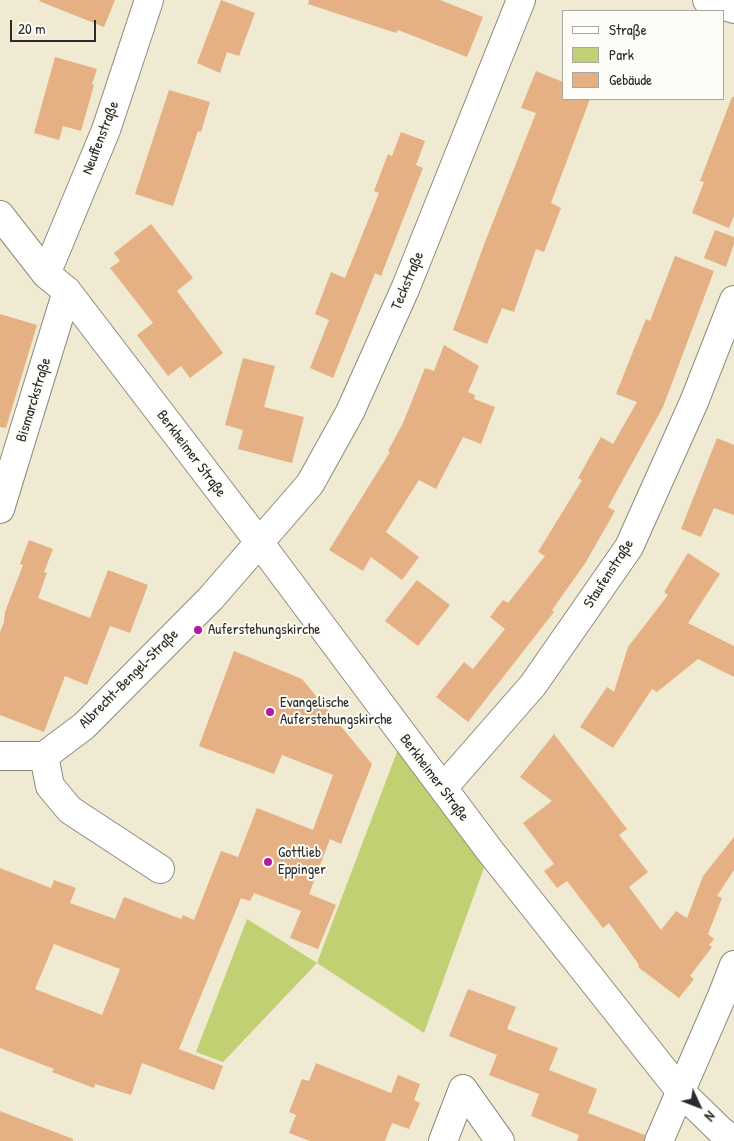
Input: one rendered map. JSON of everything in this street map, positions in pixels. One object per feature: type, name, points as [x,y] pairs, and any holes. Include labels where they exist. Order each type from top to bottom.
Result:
[{"type":"street","name":"Neuffenstraße","points":[[46,274],[106,130],[149,0]]},
{"type":"street","name":"Teckstraße","points":[[258,542],[310,484],[350,412],[406,287],[521,0]]},
{"type":"street","points":[[707,0],[734,9]]},
{"type":"street","name":"Berkheimer Straße","points":[[0,215],[46,274],[67,291],[490,852],[681,1092],[734,1141]]},
{"type":"street","name":"Bismarckstraße","points":[[0,509],[67,291]]},
{"type":"street","name":"Staufenstraße","points":[[443,788],[533,685],[629,548],[694,402],[734,300]]},
{"type":"street","name":"Albrecht-Bengel-Straße","points":[[44,756],[84,726],[211,598],[258,542]]},
{"type":"street","points":[[0,756],[44,756],[50,786],[70,810],[160,869]]},
{"type":"street","points":[[660,1141],[734,965]]},
{"type":"street","points":[[443,1141],[463,1089],[500,1141]]},
{"type":"green space","points":[[403,736],[490,851],[424,1033],[317,963]]},
{"type":"green space","points":[[247,919],[317,963],[223,1062],[196,1052]]},
{"type":"building","points":[[40,0],[115,0],[104,27]]},
{"type":"building","points":[[221,0],[255,13],[239,56],[227,52],[220,73],[197,63]]},
{"type":"building","points":[[309,0],[440,0],[483,17],[467,57],[398,30],[396,33],[308,4]]},
{"type":"building","points":[[55,57],[97,69],[81,131],[63,126],[59,140],[34,133]]},
{"type":"building","points":[[536,71],[562,82],[562,100],[590,100],[551,203],[561,208],[544,252],[536,249],[514,312],[502,308],[487,344],[453,330],[485,242],[536,113],[521,108]]},
{"type":"building","points":[[169,90],[210,102],[201,132],[198,131],[173,206],[135,194]]},
{"type":"building","points":[[732,97],[734,97],[734,216],[729,228],[692,213],[704,182],[700,181]]},
{"type":"building","points":[[401,132],[425,141],[416,165],[423,168],[381,276],[375,273],[333,378],[310,368],[329,320],[315,314],[331,272],[345,278],[379,193],[374,191],[388,154],[392,156]]},
{"type":"building","points":[[151,224],[193,278],[177,291],[223,353],[190,378],[181,366],[168,376],[137,335],[153,323],[110,268],[120,261],[114,253]]},
{"type":"building","points":[[715,230],[734,237],[734,244],[726,267],[704,258]]},
{"type":"building","points":[[675,256],[714,271],[663,407],[608,507],[615,511],[586,562],[552,610],[554,612],[468,722],[436,697],[464,662],[473,669],[505,629],[490,617],[503,600],[508,603],[545,556],[538,552],[582,480],[578,478],[601,437],[613,444],[637,402],[616,394],[646,319],[650,321]]},
{"type":"building","points":[[0,314],[37,325],[6,428],[0,427]]},
{"type":"building","points":[[444,345],[479,366],[468,392],[475,395],[474,399],[495,407],[481,444],[463,437],[436,489],[419,480],[386,532],[419,557],[402,580],[371,557],[363,571],[329,550],[390,452],[388,451],[403,423],[425,368],[434,371]]},
{"type":"building","points":[[243,358],[275,366],[264,407],[304,417],[292,463],[238,449],[243,430],[225,425]]},
{"type":"building","points":[[717,438],[734,445],[734,515],[714,508],[701,537],[681,529]]},
{"type":"building","points":[[29,540],[53,549],[44,572],[47,573],[38,598],[90,618],[108,570],[148,585],[130,633],[110,626],[87,685],[65,676],[44,732],[0,715],[0,632],[5,612],[23,565],[20,564]]},
{"type":"building","points":[[688,553],[720,574],[688,623],[734,646],[734,677],[698,659],[657,692],[652,689],[613,748],[580,727],[607,687],[614,692],[628,647],[668,595],[664,592]]},
{"type":"building","points":[[417,580],[450,605],[418,646],[385,621]]},
{"type":"building","points":[[234,651],[302,679],[372,764],[341,844],[330,839],[309,894],[336,905],[318,949],[290,938],[301,911],[254,893],[250,901],[241,898],[179,1049],[223,1066],[214,1090],[142,1063],[131,1095],[95,1084],[94,1088],[52,1072],[54,1069],[0,1048],[0,868],[51,888],[54,880],[76,888],[70,903],[115,919],[124,897],[181,919],[183,915],[194,920],[221,851],[238,857],[257,808],[313,830],[333,775],[282,755],[274,774],[199,746]],"holes":[[[54,944],[120,969],[102,1015],[35,989]]]},
{"type":"building","points":[[554,734],[627,829],[619,835],[648,872],[629,887],[661,930],[676,911],[687,918],[703,876],[734,837],[734,870],[717,896],[722,898],[708,934],[714,939],[709,945],[712,947],[690,976],[694,979],[679,998],[638,967],[639,965],[609,923],[603,928],[567,881],[557,888],[544,871],[554,864],[523,823],[552,801],[520,777]]},
{"type":"building","points":[[468,989],[516,1007],[507,1029],[558,1048],[549,1070],[597,1089],[588,1113],[645,1135],[644,1141],[577,1141],[579,1135],[531,1116],[539,1094],[489,1075],[497,1055],[449,1036]]},
{"type":"building","points":[[316,1063],[391,1093],[398,1075],[420,1084],[414,1100],[420,1103],[409,1129],[392,1123],[385,1141],[310,1141],[289,1133],[296,1115],[289,1112],[302,1079],[309,1081]]},
{"type":"building","points":[[0,1111],[73,1139],[73,1141],[0,1141]]},
{"type":"place","name":"Auferstehungskirche","points":[[198,630]]},
{"type":"place","name":"Evangelische Auferstehungskirche","points":[[270,712]]},
{"type":"place","name":"Gottlieb Eppinger","points":[[268,862]]}]
